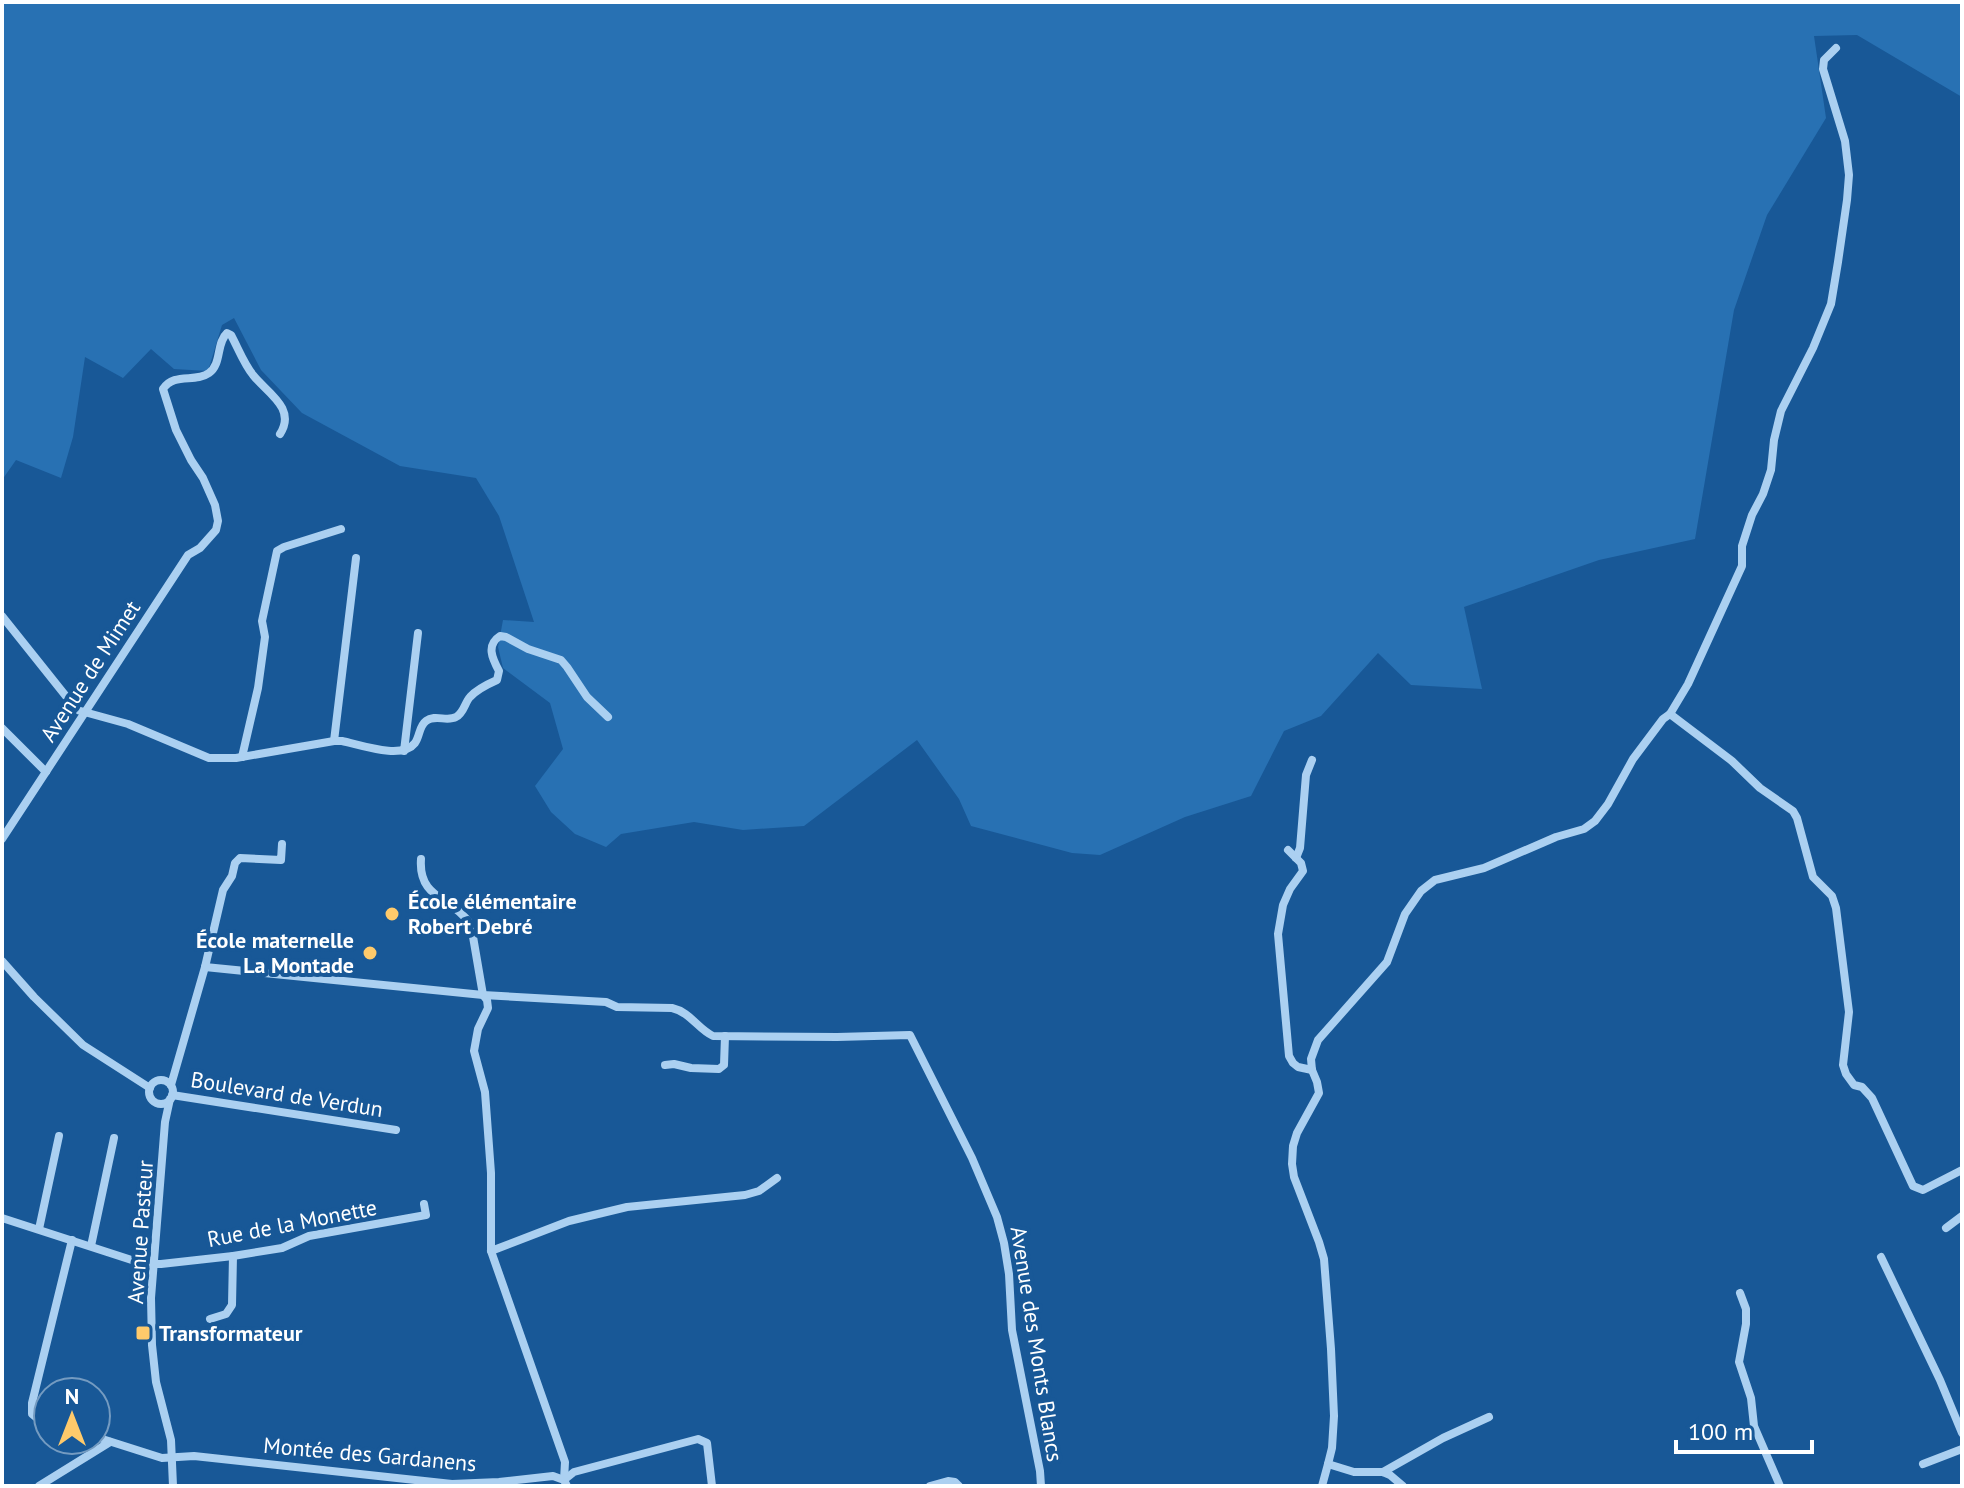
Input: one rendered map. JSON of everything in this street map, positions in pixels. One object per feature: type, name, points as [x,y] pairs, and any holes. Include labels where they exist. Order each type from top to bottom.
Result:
[{"type":"street","points":[[1322,1486],[1332,1448],[1334,1416],[1324,1259],[1292,1164],[1297,1133],[1319,1093],[1311,1059],[1318,1040],[1387,962],[1405,914],[1421,891],[1435,880],[1484,868],[1556,837],[1584,829],[1595,821],[1633,759],[1670,714],[1688,684],[1742,566],[1742,546],[1771,470],[1781,411],[1831,304],[1849,175],[1845,141],[1823,69],[1824,60],[1836,48]]},
{"type":"street","name":"Avenue de Mimet","points":[[2,839],[188,555],[200,548],[216,530],[215,505],[176,430],[163,389],[167,383],[211,372],[216,365],[222,337],[227,333],[254,377],[279,402],[285,426],[280,434]]},
{"type":"street","points":[[242,757],[258,688],[265,637],[262,621],[277,551],[341,529]]},
{"type":"street","points":[[334,741],[356,558]]},
{"type":"street","points":[[2,616],[77,710],[128,724],[209,758],[242,757],[334,741],[394,752],[404,751],[413,746],[422,724],[428,719],[454,719],[460,715],[468,698],[497,680],[499,671],[491,656],[494,640],[500,636],[561,660],[587,697],[608,717]]},
{"type":"street","points":[[404,751],[418,633]]},
{"type":"street","points":[[1670,714],[1793,811],[1813,877],[1832,896],[1836,908],[1849,1012],[1843,1065],[1846,1074],[1854,1085],[1862,1087],[1872,1098],[1913,1186],[1923,1190],[1962,1170]]},
{"type":"street","points":[[2,728],[46,772]]},
{"type":"street","points":[[1296,858],[1300,848],[1306,775],[1312,760]]},
{"type":"street","points":[[2,819],[10,827]]},
{"type":"street","name":"Avenue Pasteur","points":[[173,1486],[171,1440],[156,1382],[152,1345],[151,1298],[165,1122],[175,1072],[223,890],[237,860],[281,860],[282,844]]},
{"type":"street","points":[[1288,850],[1301,863],[1303,871],[1283,905],[1278,934],[1286,1041],[1293,1063],[1312,1070]]},
{"type":"street","points":[[421,859],[420,871],[429,889],[466,917],[471,925],[488,1008],[478,1029],[474,1051],[486,1106],[491,1173],[491,1251],[565,1462],[566,1483]]},
{"type":"street","points":[[2,961],[83,1045],[150,1088]]},
{"type":"street","points":[[205,967],[483,995],[606,1002],[617,1007],[672,1008],[681,1010],[703,1031],[713,1036],[725,1036],[724,1065],[719,1069],[665,1065]]},
{"type":"street","name":"Avenue des Monts Blancs","points":[[725,1036],[910,1035],[972,1158],[997,1217],[1009,1274],[1012,1330],[1041,1486]]},
{"type":"street","points":[[161,1080],[171,1093],[164,1104],[151,1099],[150,1088],[154,1082],[175,1072]]},
{"type":"street","name":"Boulevard de Verdun","points":[[171,1093],[396,1130]]},
{"type":"street","name":"Avenue Pasteur","points":[[157,1103],[165,1122]]},
{"type":"street","points":[[39,1229],[59,1136]]},
{"type":"street","points":[[91,1246],[114,1138]]},
{"type":"street","points":[[491,1251],[569,1221],[627,1207],[745,1195],[759,1191],[777,1178]]},
{"type":"street","name":"Rue de la Monette","points":[[153,1264],[282,1248],[309,1236],[426,1215],[424,1204]]},
{"type":"street","points":[[1946,1228],[1962,1216]]},
{"type":"street","points":[[2,1218],[144,1264],[153,1264]]},
{"type":"street","points":[[39,1376],[72,1240]]},
{"type":"street","points":[[210,1319],[226,1314],[232,1305],[233,1256]]},
{"type":"street","points":[[1881,1257],[1962,1433]]},
{"type":"street","points":[[1740,1293],[1746,1309],[1746,1324],[1739,1362],[1751,1398],[1754,1426],[1780,1486]]},
{"type":"street","points":[[1383,1472],[1443,1438],[1489,1417]]},
{"type":"street","points":[[566,1483],[574,1472],[698,1439],[707,1443],[712,1486]]},
{"type":"street","name":"Montée des Gardanens","points":[[112,1443],[162,1458],[194,1456],[452,1484],[553,1476],[566,1483]]},
{"type":"street","points":[[1923,1464],[1962,1449]]},
{"type":"street","points":[[39,1486],[87,1456]]},
{"type":"street","points":[[1328,1464],[1354,1472],[1383,1472],[1403,1486]]},
{"type":"street","points":[[930,1486],[948,1481],[959,1486]]},
{"type":"shaded area","points":[[2,2],[1962,2],[1962,97],[1857,35],[1814,36],[1826,118],[1767,215],[1734,310],[1695,539],[1599,560],[1464,607],[1482,689],[1411,685],[1378,653],[1321,716],[1284,731],[1251,796],[1185,817],[1100,855],[1072,853],[971,826],[959,799],[917,740],[804,826],[743,830],[694,822],[621,834],[606,847],[575,834],[551,812],[535,786],[563,749],[550,703],[503,668],[498,647],[503,620],[534,622],[499,516],[476,478],[400,466],[302,413],[261,370],[234,318],[222,325],[208,371],[174,369],[151,349],[123,378],[85,357],[73,437],[61,478],[16,460],[2,480]]},
{"type":"place","name":"École élémentaire Robert Debré","points":[[392,914]]},
{"type":"place","name":"École maternelle La Montade","points":[[370,953]]},
{"type":"place","name":"Transformateur","points":[[143,1333]]}]
